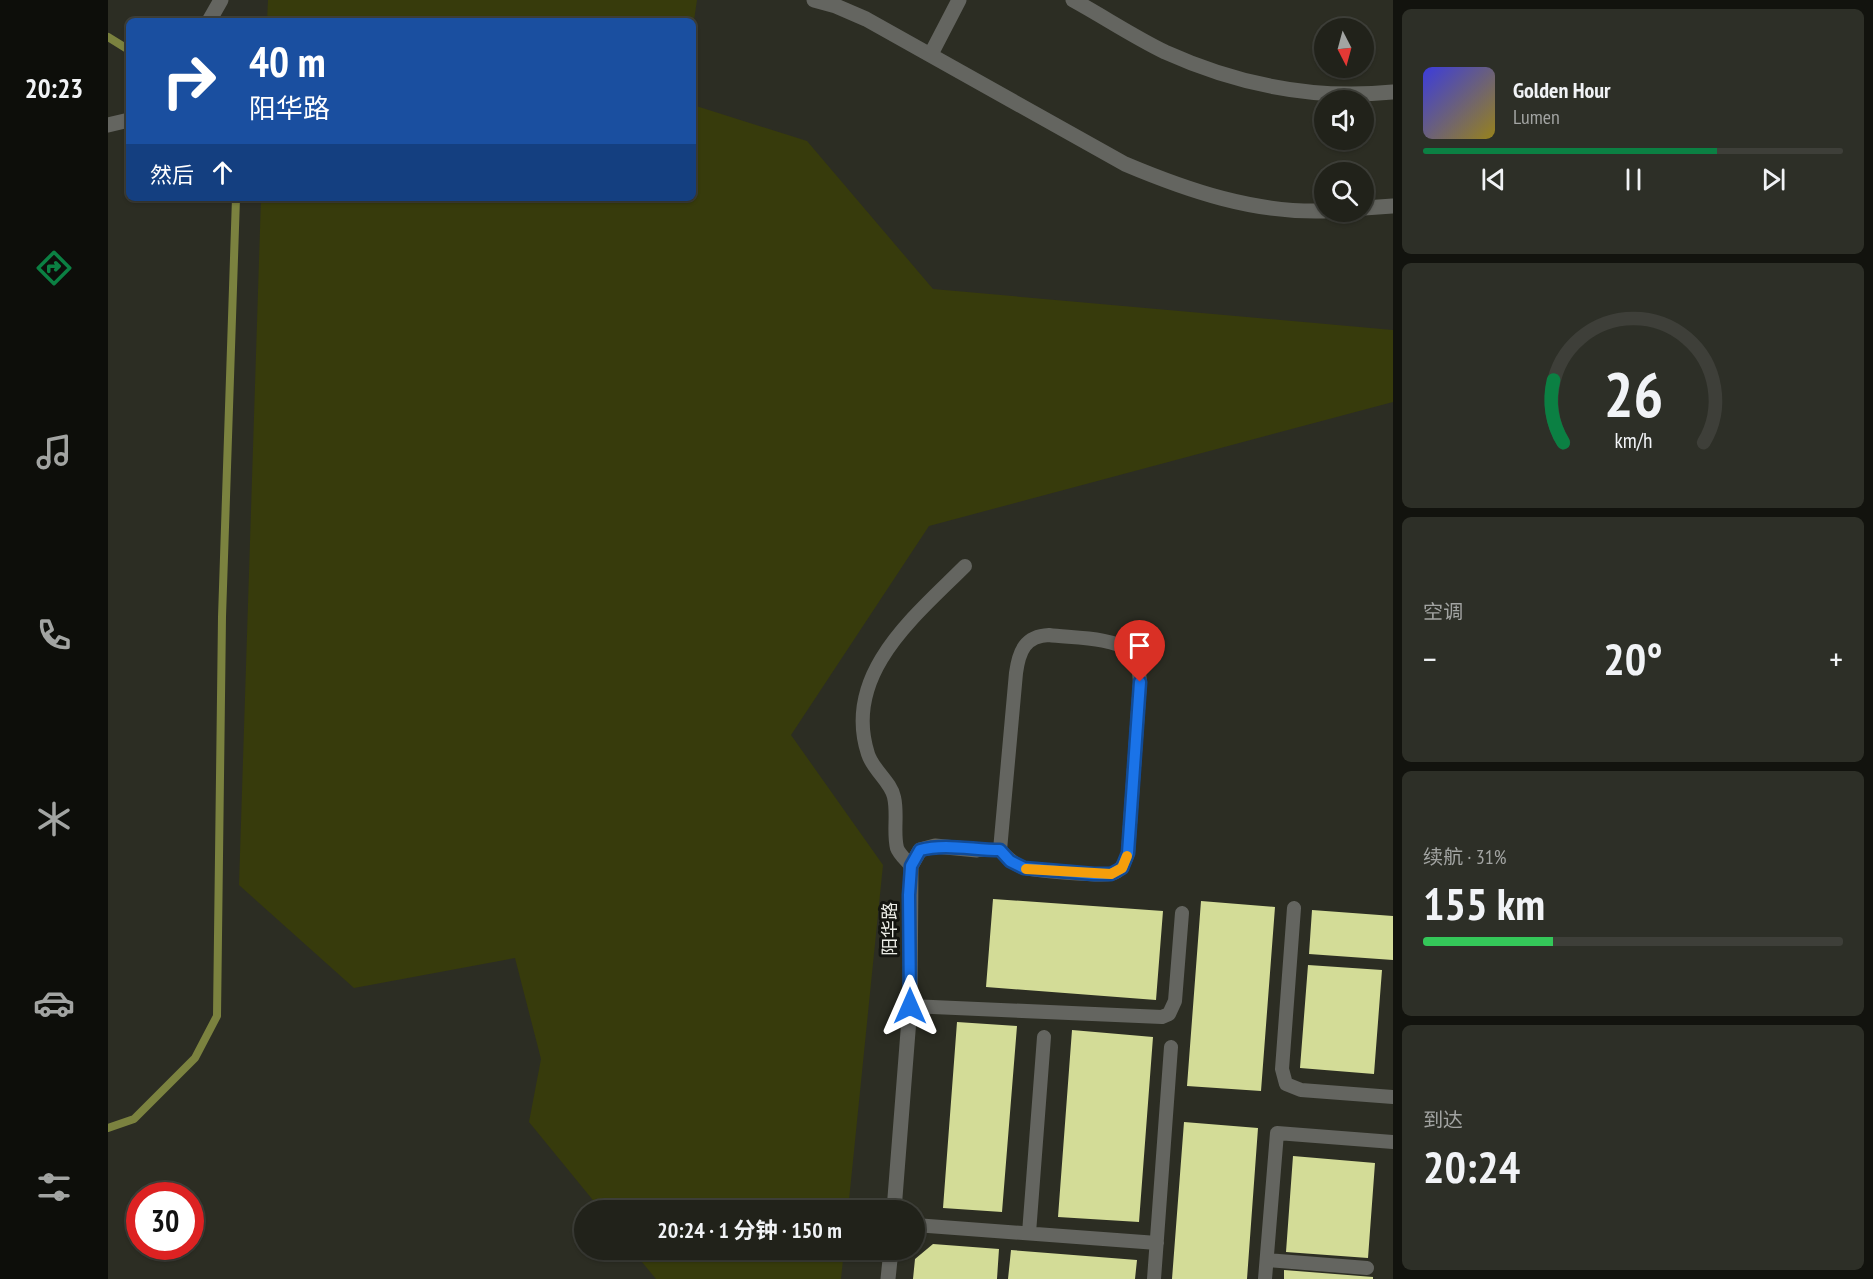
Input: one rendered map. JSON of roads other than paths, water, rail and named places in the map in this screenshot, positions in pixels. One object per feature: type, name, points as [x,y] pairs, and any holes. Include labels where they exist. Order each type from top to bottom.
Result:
[{"type":"street","points":[[211,18],[221,0]]},
{"type":"street","points":[[814,0],[836,6],[866,19],[1125,164],[1166,182],[1211,196],[1256,206],[1298,212],[1314,211]]},
{"type":"street","points":[[931,54],[959,0]]},
{"type":"street","points":[[1073,0],[1164,51],[1207,69],[1252,83],[1336,96],[1393,92]]},
{"type":"street","points":[[108,124],[126,121]]},
{"type":"street","points":[[1374,207],[1393,206]]},
{"type":"street","points":[[911,866],[920,850],[936,846],[977,850]]},
{"type":"street","name":"阳华路","points":[[895,1200],[910,1006],[911,866]]},
{"type":"street","points":[[888,1279],[890,1260]]},
{"type":"lane","points":[[911,866],[898,849],[894,796],[869,757],[863,734],[863,710],[868,682],[897,634],[965,566]]},
{"type":"lane","points":[[977,850],[1000,850],[1010,861],[1024,868],[1111,874],[1122,868],[1128,853],[1140,682],[1138,665],[1129,651],[1115,643],[1049,635],[1039,635],[1026,642],[1019,654],[1016,673],[1000,850]]},
{"type":"lane","points":[[1294,908],[1282,1069],[1286,1084],[1301,1090],[1393,1097]]},
{"type":"lane","points":[[910,1006],[1162,1017],[1169,1014],[1175,1001],[1182,913]]},
{"type":"lane","points":[[1029,1233],[1044,1037]]},
{"type":"lane","points":[[1154,1279],[1171,1047]]},
{"type":"lane","points":[[1265,1279],[1276,1133],[1393,1142]]},
{"type":"lane","points":[[925,1226],[1157,1243]]},
{"type":"lane","points":[[1267,1260],[1367,1268]]},
{"type":"waterway","points":[[108,37],[126,48]]},
{"type":"waterway","points":[[108,1128],[134,1119],[195,1058],[217,1016],[222,617],[236,201]]}]
